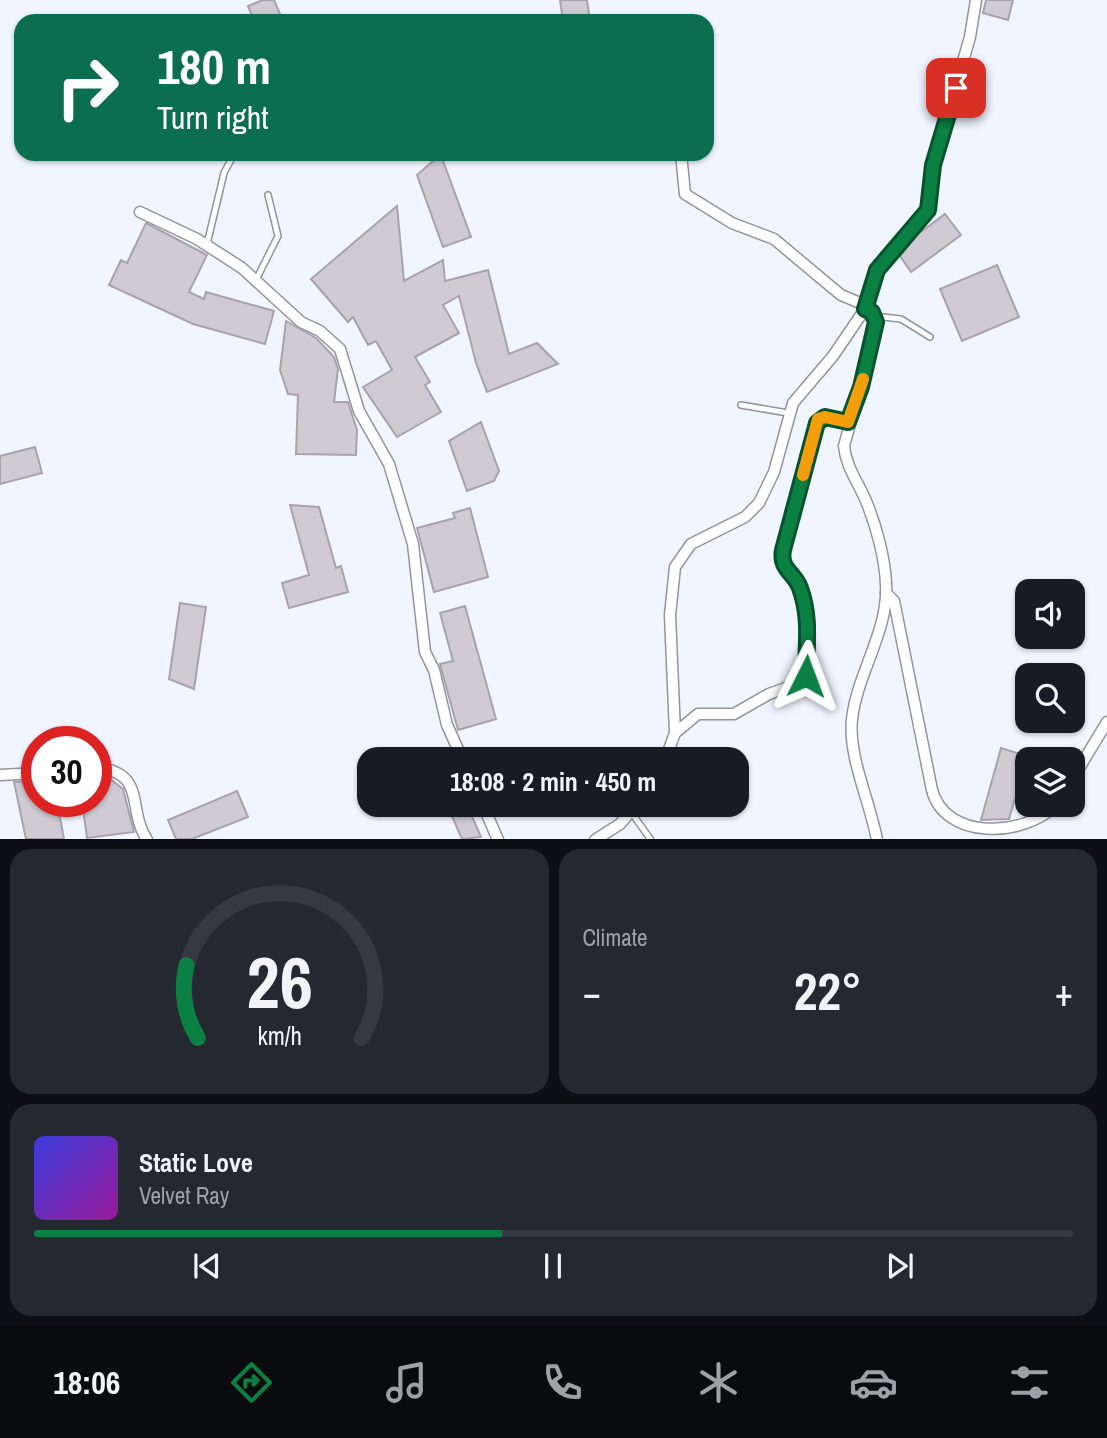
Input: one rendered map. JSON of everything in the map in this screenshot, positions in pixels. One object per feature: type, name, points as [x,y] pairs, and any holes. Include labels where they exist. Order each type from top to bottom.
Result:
[{"type":"street","points":[[877,839],[869,802],[852,753],[851,730],[854,706],[886,593],[885,572],[871,514],[845,454],[848,422],[872,346],[868,310],[877,270],[928,210],[933,165],[970,37],[976,0]]},
{"type":"street","points":[[682,161],[685,194],[732,223],[774,239],[841,295],[868,310]]},
{"type":"street","points":[[140,212],[206,245],[256,280],[301,322],[320,331],[340,349],[359,411],[389,464],[413,544],[425,652],[434,670],[447,724],[457,747]]},
{"type":"street","points":[[669,747],[675,733],[670,615],[675,567],[691,544],[746,517],[759,503],[777,461],[788,413],[868,310]]},
{"type":"street","points":[[675,733],[693,717],[734,714],[769,694],[805,681],[809,625],[800,587],[785,569],[781,558],[817,423],[825,417],[848,422]]},
{"type":"street","points":[[886,593],[894,601],[934,798],[942,810],[969,828],[997,832],[1040,817]]},
{"type":"street","points":[[1085,758],[1107,722]]},
{"type":"street","points":[[112,770],[129,782],[140,830],[147,839]]},
{"type":"street","points":[[0,775],[21,774]]},
{"type":"street","points":[[488,817],[498,839]]},
{"type":"street","points":[[595,839],[620,824],[626,817]]},
{"type":"lane","points":[[206,245],[224,173],[230,161]]},
{"type":"lane","points":[[256,280],[278,236],[268,195]]},
{"type":"lane","points":[[868,310],[901,319],[930,337]]},
{"type":"lane","points":[[741,405],[788,413]]},
{"type":"lane","points":[[638,817],[651,839]]},
{"type":"building","points":[[263,0],[274,0],[280,14],[251,14],[248,6]]},
{"type":"building","points":[[560,0],[587,0],[589,14],[562,14]]},
{"type":"building","points":[[986,0],[1013,0],[1008,20],[983,13]]},
{"type":"building","points":[[433,161],[443,161],[471,237],[443,247],[417,175]]},
{"type":"building","points":[[397,206],[404,281],[443,260],[445,281],[488,270],[509,354],[537,343],[558,364],[487,392],[476,363],[459,296],[443,305],[459,333],[415,357],[430,382],[425,385],[441,412],[397,437],[363,387],[392,370],[376,341],[368,345],[353,317],[348,322],[311,279]]},
{"type":"building","points":[[945,214],[961,235],[911,272],[900,256],[917,235]]},
{"type":"building","points":[[146,223],[207,255],[189,292],[204,299],[206,292],[274,311],[265,344],[193,324],[109,285],[121,260],[127,263]]},
{"type":"building","points":[[997,265],[1019,317],[962,341],[940,289]]},
{"type":"building","points":[[286,321],[316,338],[334,357],[338,369],[334,402],[348,402],[357,430],[356,455],[296,454],[298,395],[288,394],[280,370]]},
{"type":"building","points":[[481,422],[499,471],[494,481],[467,491],[449,441]]},
{"type":"building","points":[[35,447],[42,473],[0,484],[0,456]]},
{"type":"building","points":[[290,505],[319,507],[336,568],[341,566],[348,592],[289,608],[282,583],[309,575]]},
{"type":"building","points":[[470,508],[488,577],[434,592],[417,528],[455,518],[453,513]]},
{"type":"building","points":[[180,603],[206,607],[194,689],[169,679]]},
{"type":"building","points":[[465,606],[496,719],[458,730],[440,664],[453,661],[440,613]]},
{"type":"building","points":[[1001,748],[1015,752],[1015,798],[1009,819],[981,820]]},
{"type":"building","points":[[112,780],[123,789],[134,832],[87,838],[84,817],[112,817]]},
{"type":"building","points":[[14,782],[21,782],[21,815]]},
{"type":"building","points":[[237,791],[248,817],[192,839],[176,839],[168,820]]},
{"type":"building","points":[[21,817],[60,817],[64,839],[26,839]]},
{"type":"building","points":[[452,817],[472,817],[481,837],[462,839]]},
{"type":"slow traffic","points":[[803,475],[818,419],[825,417],[848,422],[863,379]]},
{"type":"route","points":[[806,676],[809,625],[800,587],[782,564],[783,550],[818,419],[825,417],[848,422],[861,387],[876,322],[872,312],[865,309],[871,282],[877,270],[928,210],[933,165],[956,88]]}]
